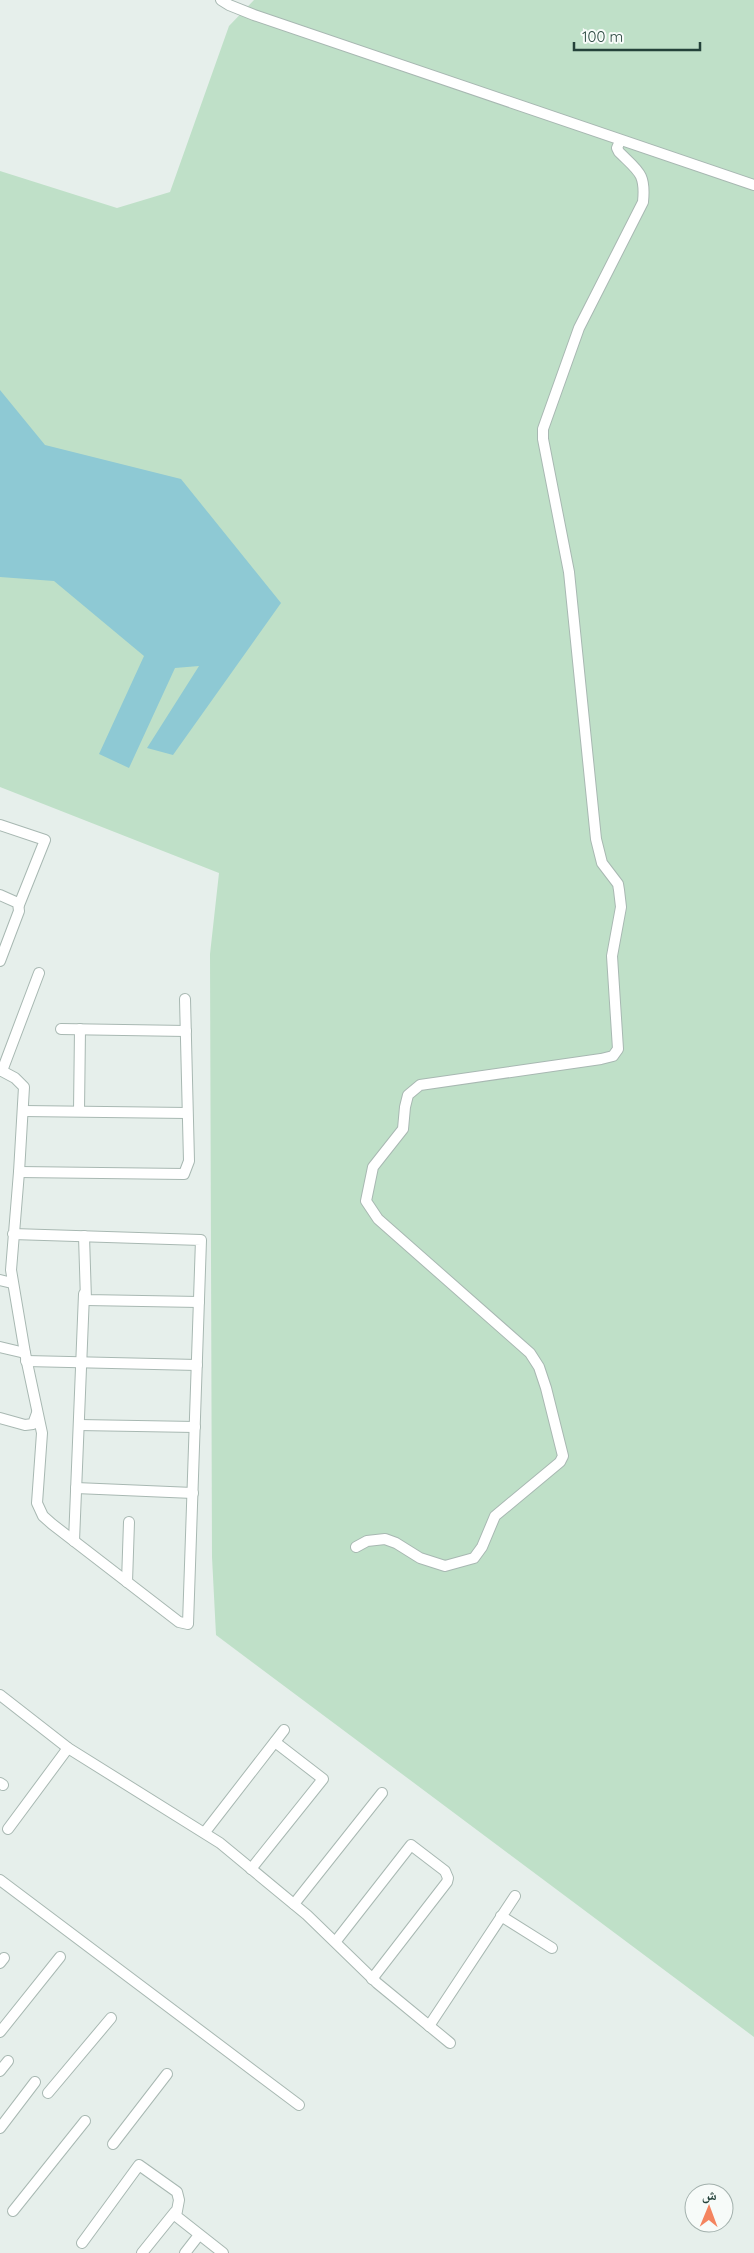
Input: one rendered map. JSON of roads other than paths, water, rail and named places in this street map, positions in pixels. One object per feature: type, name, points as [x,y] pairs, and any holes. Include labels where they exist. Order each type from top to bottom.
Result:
[{"type":"street","points":[[221,0],[229,6],[254,15],[754,185]]},
{"type":"street","points":[[356,1547],[367,1541],[385,1540],[396,1543],[420,1558],[445,1566],[474,1558],[482,1547],[495,1516],[560,1462],[563,1456],[546,1388],[539,1367],[530,1352],[378,1219],[366,1201],[373,1167],[403,1129],[406,1100],[413,1089],[420,1085],[602,1059],[613,1056],[618,1049],[612,956],[621,908],[619,890],[618,884],[602,863],[596,839],[570,572],[543,439],[543,429],[579,328],[643,202],[645,184],[639,172],[619,152],[617,148],[620,141]]},
{"type":"street","points":[[0,825],[46,840],[19,905],[17,919],[0,961]]},
{"type":"street","points":[[0,895],[12,899],[19,905]]},
{"type":"street","points":[[13,1234],[201,1240],[188,1624],[179,1622],[52,1524],[40,1511],[38,1498],[42,1444],[11,1270],[13,1234],[19,1172],[24,1087],[15,1078],[1,1070],[39,974]]},
{"type":"street","points":[[19,1172],[184,1174],[188,1161],[185,999]]},
{"type":"street","points":[[61,1028],[186,1031]]},
{"type":"street","points":[[79,1111],[80,1029]]},
{"type":"street","points":[[23,1111],[188,1113]]},
{"type":"street","points":[[74,1541],[82,1362],[84,1236]]},
{"type":"street","points":[[0,1280],[12,1283]]},
{"type":"street","points":[[84,1294],[86,1300],[89,1301],[199,1302]]},
{"type":"street","points":[[0,1347],[26,1357],[82,1362],[197,1365]]},
{"type":"street","points":[[0,1418],[24,1425],[33,1424],[37,1413]]},
{"type":"street","points":[[79,1425],[195,1427]]},
{"type":"street","points":[[76,1488],[192,1493]]},
{"type":"street","points":[[127,1582],[129,1522]]},
{"type":"street","points":[[1,1698],[68,1748],[167,1811],[205,1832],[294,1904],[336,1942],[372,1979],[450,2043]]},
{"type":"street","points":[[205,1832],[284,1730]]},
{"type":"street","points":[[251,1868],[323,1779],[274,1742]]},
{"type":"street","points":[[8,1829],[68,1748]]},
{"type":"street","points":[[294,1904],[382,1792]]},
{"type":"street","points":[[336,1942],[412,1845],[445,1871],[448,1878],[447,1882],[372,1979]]},
{"type":"street","points":[[0,1880],[299,2105]]},
{"type":"street","points":[[429,2026],[515,1896]]},
{"type":"street","points":[[501,1916],[552,1948]]},
{"type":"street","points":[[0,2032],[60,1958]]},
{"type":"street","points":[[48,2093],[111,2018]]},
{"type":"street","points":[[0,2071],[8,2061]]},
{"type":"street","points":[[113,2144],[167,2074]]},
{"type":"street","points":[[0,2128],[35,2082]]},
{"type":"street","points":[[13,2211],[85,2121]]},
{"type":"street","points":[[82,2243],[139,2165],[177,2192],[179,2200],[175,2212],[142,2253]]},
{"type":"street","points":[[175,2212],[181,2222],[223,2253]]},
{"type":"street","points":[[185,2253],[199,2235]]},
{"type":"water","points":[[0,390],[45,445],[181,479],[281,603],[173,755],[147,748],[199,666],[175,668],[129,768],[99,754],[144,656],[54,581],[0,577]]}]
